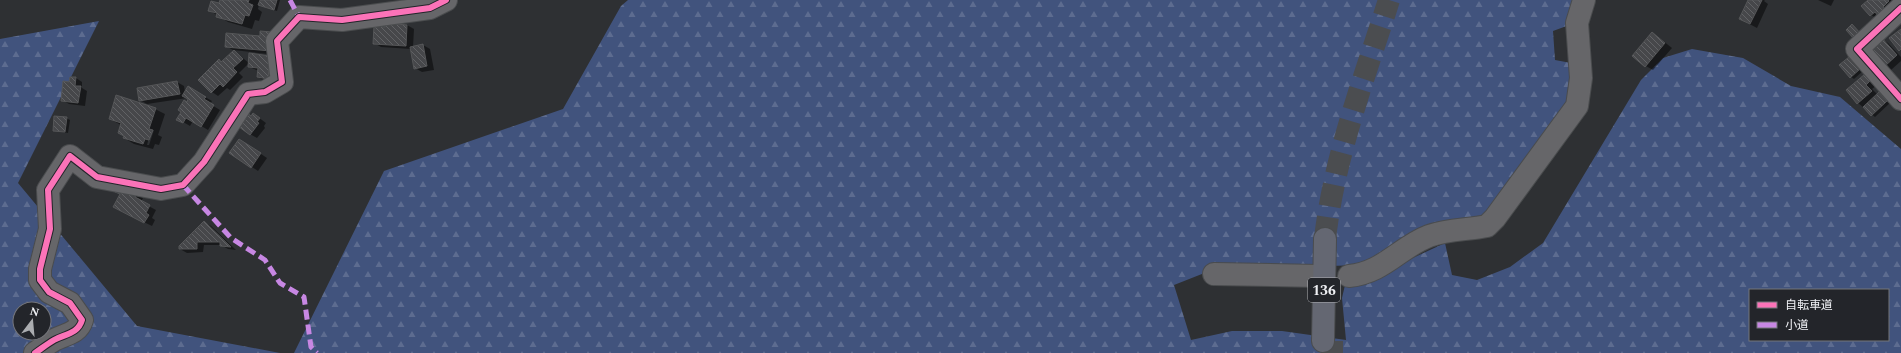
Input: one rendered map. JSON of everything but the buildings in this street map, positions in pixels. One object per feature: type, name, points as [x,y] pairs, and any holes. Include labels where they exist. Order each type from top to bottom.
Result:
[{"type":"highway","name":"136","points":[[1327,341],[1329,239]]},
{"type":"street","points":[[35,353],[56,339],[75,331],[82,320],[70,303],[49,292],[40,280],[40,269],[50,229],[48,190],[70,156],[97,177],[161,189],[182,185],[204,162],[248,94],[265,92],[282,82],[277,41],[298,17],[342,20],[430,8],[446,0]]},
{"type":"street","points":[[1349,276],[1377,269],[1428,236],[1452,230],[1487,226],[1494,218],[1577,106],[1581,78],[1577,23],[1584,0]]},
{"type":"street","points":[[1901,8],[1857,49],[1901,99]]},
{"type":"street","points":[[1214,274],[1319,276]]},
{"type":"green space","points":[[628,0],[1574,0],[1572,24],[1553,31],[1555,60],[1571,63],[1574,90],[1483,224],[1360,265],[1212,270],[1174,285],[1191,340],[1232,331],[1282,331],[1346,340],[1342,298],[1345,285],[1374,276],[1445,243],[1452,275],[1477,280],[1510,267],[1543,243],[1641,80],[1663,58],[1692,49],[1743,58],[1791,86],[1840,97],[1901,149],[1901,353],[294,353],[384,171],[563,109],[621,6]]},
{"type":"green space","points":[[99,21],[18,183],[137,326],[280,353],[0,353],[0,39]]},
{"type":"tunnel","points":[[1325,239],[1335,178],[1351,118],[1389,0]]},
{"type":"tunnel","points":[[1332,341],[1332,353]]},
{"type":"marked path","points":[[290,0],[299,17]]},
{"type":"marked path","points":[[183,185],[231,238],[265,260],[280,283],[304,297],[311,347],[317,353]]},
{"type":"cycle path","points":[[35,353],[54,340],[74,331],[80,325],[82,320],[70,303],[49,292],[40,280],[40,269],[50,229],[48,190],[70,156],[97,177],[161,189],[183,185],[204,162],[248,94],[265,92],[282,82],[277,41],[299,17],[342,20],[430,8],[446,0]]},
{"type":"cycle path","points":[[1901,8],[1857,49],[1901,99]]}]
